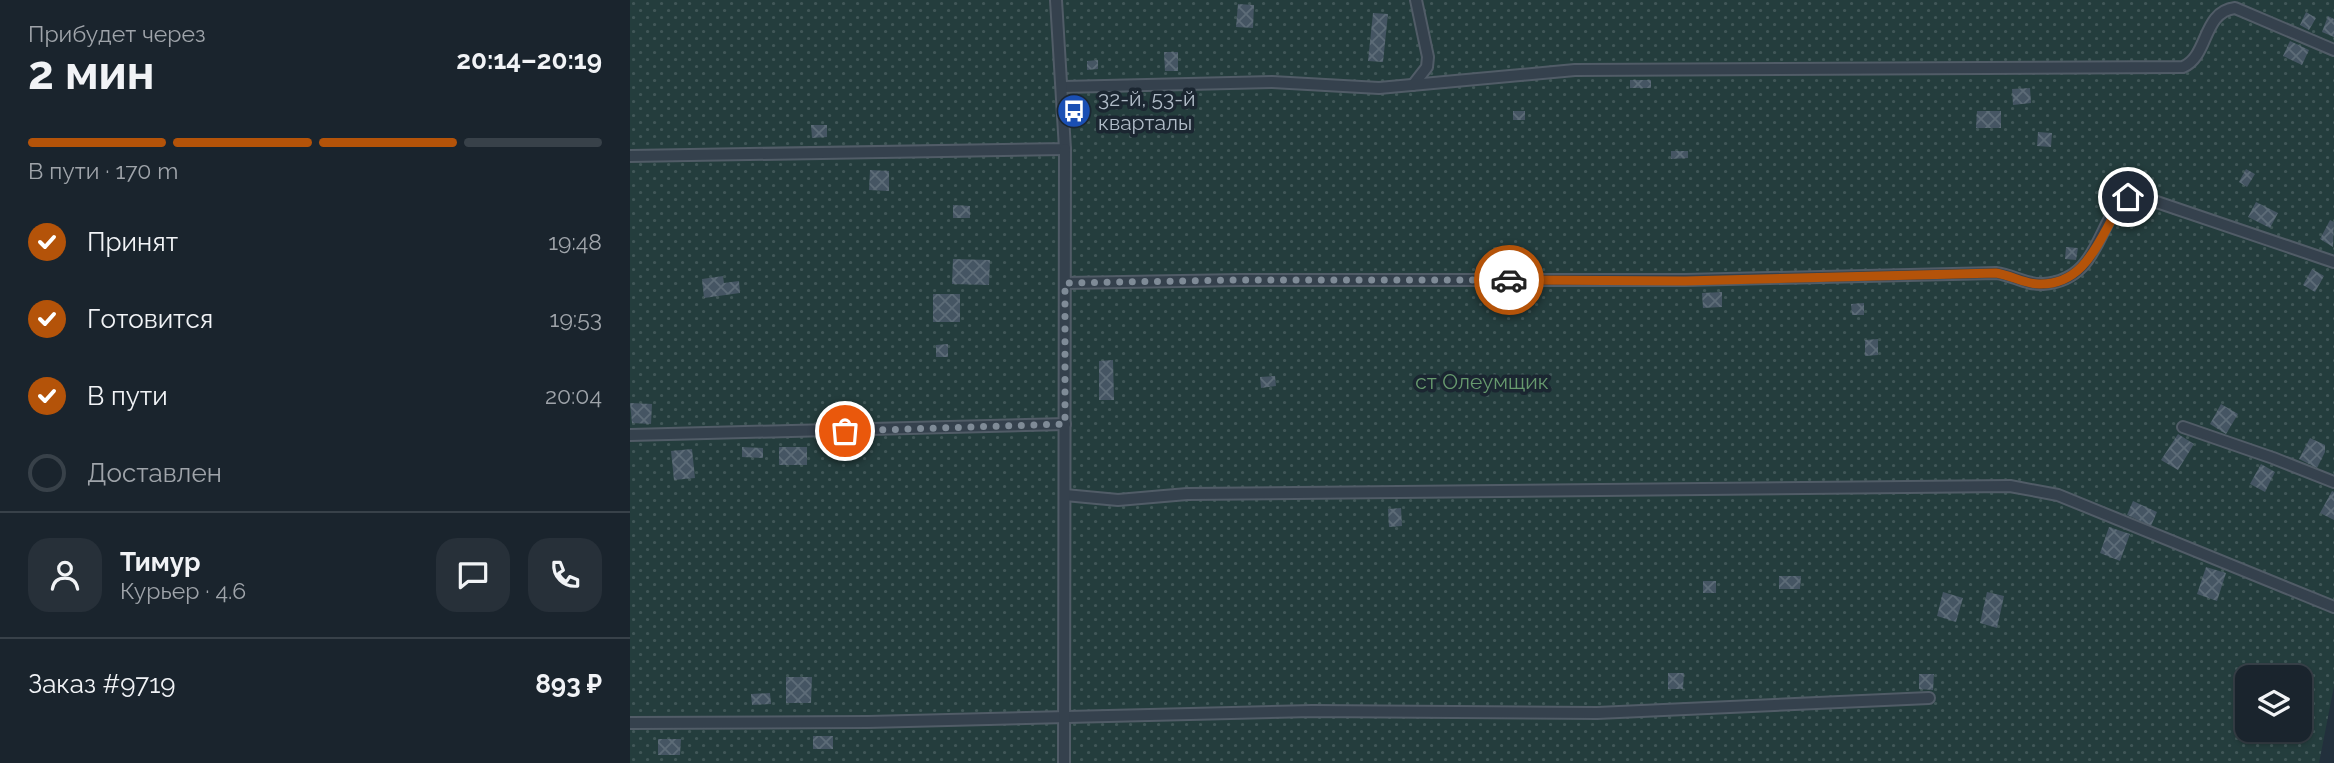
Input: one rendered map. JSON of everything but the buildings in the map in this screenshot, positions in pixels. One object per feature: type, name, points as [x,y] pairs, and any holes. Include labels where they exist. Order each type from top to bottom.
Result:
[{"type":"lane","points":[[1056,0],[1065,149],[1065,763]]},
{"type":"lane","points":[[1413,85],[1427,67],[1428,57],[1416,0]]},
{"type":"lane","points":[[1063,87],[1272,82],[1378,88],[1575,70],[2183,67],[2190,64],[2200,50],[2215,18],[2227,9],[2235,8],[2334,50]]},
{"type":"lane","points":[[630,156],[1065,149]]},
{"type":"lane","points":[[1065,283],[1281,280],[1685,281],[1996,273],[2007,274],[2026,283],[2045,284],[2054,283],[2082,269],[2122,200],[2136,195],[2334,262]]},
{"type":"lane","points":[[630,435],[1065,424]]},
{"type":"lane","points":[[2183,426],[2273,457],[2334,482]]},
{"type":"lane","points":[[1065,495],[1118,500],[1206,493],[1899,486],[2027,488],[2058,495],[2334,607]]},
{"type":"lane","points":[[630,723],[868,722],[1312,711],[1597,713],[1929,698]]},
{"type":"green space","name":"ст Олеумщик","points":[[630,0],[2334,0],[2334,686],[2319,763],[630,763]]},
{"type":"way so far","points":[[845,431],[1065,424],[1065,283],[1509,280]]},
{"type":"place","name":"32-й, 53-й кварталы","points":[[1074,111]]},
{"type":"route","points":[[1509,280],[1685,281],[1996,273],[2007,274],[2026,283],[2054,283],[2082,269],[2122,200],[2128,197]]}]
